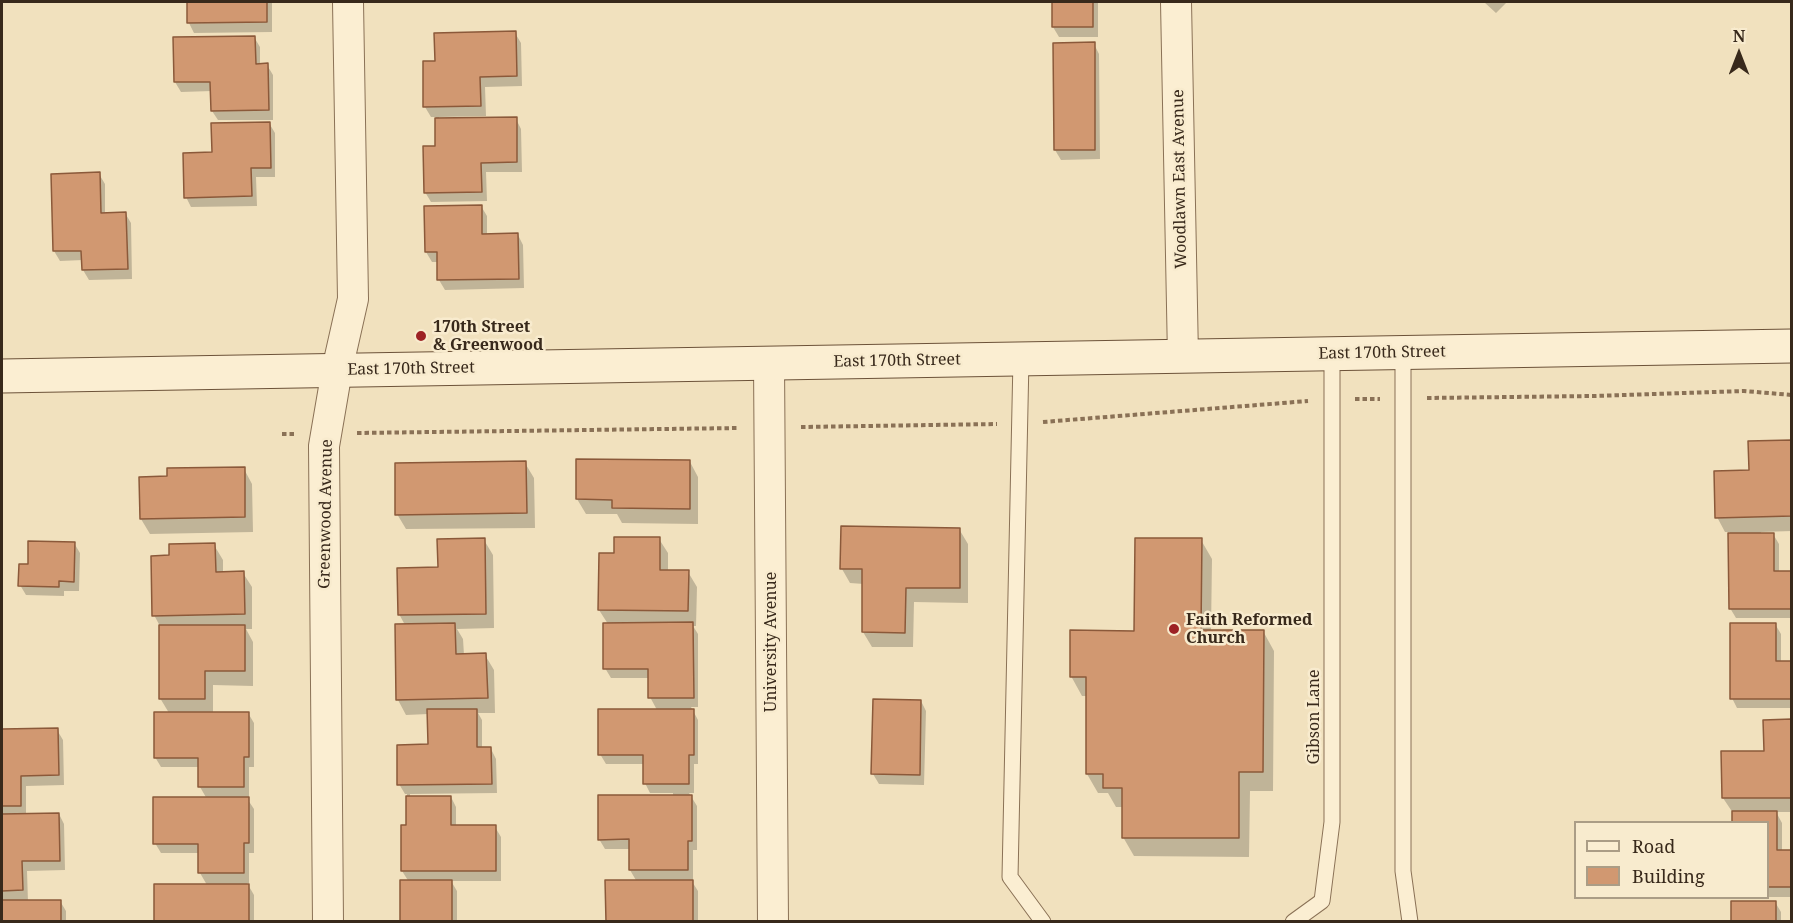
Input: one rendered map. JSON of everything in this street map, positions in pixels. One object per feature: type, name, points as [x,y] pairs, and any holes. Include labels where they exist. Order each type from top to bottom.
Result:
[{"type":"street","name":"Greenwood Avenue","points":[[328,921],[324,446],[337,370],[353,299],[348,2]]},
{"type":"street","name":"Woodlawn East Avenue","points":[[1176,2],[1183,357]]},
{"type":"street","name":"East 170th Street","points":[[2,376],[1791,346]]},
{"type":"street","name":"University Avenue","points":[[769,363],[773,921]]},
{"type":"lane","points":[[1403,353],[1403,871],[1410,921]]},
{"type":"lane","name":"Gibson Lane","points":[[1293,921],[1322,901],[1332,822],[1332,354]]},
{"type":"lane","points":[[1021,359],[1010,877],[1043,921]]},
{"type":"path","points":[[348,433],[1020,424],[1332,399],[1593,396],[1743,390],[1791,395]]},
{"type":"building","points":[[187,2],[267,2],[267,22],[187,23]]},
{"type":"building","points":[[1052,2],[1093,2],[1093,27],[1052,27]]},
{"type":"building","points":[[516,31],[517,76],[480,77],[481,106],[423,107],[423,61],[435,61],[434,33]]},
{"type":"building","points":[[255,36],[256,64],[268,63],[269,110],[211,111],[210,82],[174,82],[173,37]]},
{"type":"building","points":[[1095,42],[1095,150],[1054,150],[1053,43]]},
{"type":"building","points":[[517,117],[517,162],[481,163],[482,192],[424,193],[423,146],[435,146],[435,118]]},
{"type":"building","points":[[270,122],[271,168],[251,168],[252,196],[184,198],[183,153],[212,152],[211,123]]},
{"type":"building","points":[[100,172],[101,213],[126,212],[128,269],[82,270],[81,251],[53,251],[51,174]]},
{"type":"building","points":[[482,205],[482,234],[518,233],[519,279],[437,280],[437,252],[425,252],[424,206]]},
{"type":"building","points":[[1792,440],[1792,516],[1715,518],[1714,471],[1749,470],[1748,441]]},
{"type":"building","points":[[576,459],[690,460],[690,509],[612,508],[612,500],[576,499]]},
{"type":"building","points":[[526,461],[527,513],[395,515],[395,463]]},
{"type":"building","points":[[245,467],[245,517],[140,519],[139,477],[167,476],[167,468]]},
{"type":"building","points":[[841,526],[960,528],[960,588],[906,588],[905,633],[862,632],[862,569],[840,569]]},
{"type":"building","points":[[1728,533],[1774,533],[1774,571],[1792,571],[1792,609],[1729,609]]},
{"type":"building","points":[[614,537],[660,537],[660,570],[689,570],[688,611],[598,610],[599,553],[614,553]]},
{"type":"building","points":[[485,538],[486,614],[398,615],[397,568],[438,567],[437,539]]},
{"type":"building","points":[[1135,538],[1202,538],[1201,630],[1264,630],[1263,772],[1239,772],[1239,838],[1122,838],[1122,788],[1103,788],[1103,774],[1086,774],[1086,677],[1070,677],[1070,630],[1134,631]]},
{"type":"building","points":[[28,541],[75,542],[74,582],[59,581],[59,587],[18,586],[19,564],[28,564]]},
{"type":"building","points":[[215,543],[216,572],[244,571],[245,614],[152,616],[151,556],[169,555],[169,544]]},
{"type":"building","points":[[693,622],[694,698],[648,698],[648,669],[603,669],[603,623]]},
{"type":"building","points":[[455,623],[456,654],[486,653],[488,698],[396,700],[395,624]]},
{"type":"building","points":[[1730,623],[1776,623],[1776,661],[1792,661],[1792,699],[1730,699]]},
{"type":"building","points":[[159,625],[245,625],[245,671],[205,671],[205,699],[159,699]]},
{"type":"building","points":[[873,699],[921,700],[920,775],[871,774]]},
{"type":"building","points":[[427,709],[477,709],[477,747],[491,747],[492,784],[397,785],[397,745],[428,744]]},
{"type":"building","points":[[598,709],[694,709],[694,755],[689,755],[689,784],[643,784],[643,755],[598,755]]},
{"type":"building","points":[[154,712],[249,712],[249,757],[244,757],[244,787],[198,787],[198,758],[154,758]]},
{"type":"building","points":[[1792,719],[1792,798],[1722,798],[1721,751],[1764,751],[1763,720]]},
{"type":"building","points":[[58,728],[59,775],[21,776],[21,806],[2,806],[2,729]]},
{"type":"building","points":[[598,795],[692,795],[692,841],[688,841],[688,870],[629,870],[629,839],[598,840]]},
{"type":"building","points":[[406,796],[451,796],[451,825],[496,825],[496,871],[401,871],[401,825],[406,825]]},
{"type":"building","points":[[153,797],[249,797],[249,843],[244,843],[244,873],[198,873],[198,844],[153,844]]},
{"type":"building","points":[[1732,811],[1777,811],[1777,850],[1792,850],[1792,887],[1769,887],[1769,821],[1732,821]]},
{"type":"building","points":[[59,813],[60,861],[22,861],[23,890],[2,891],[2,814]]},
{"type":"building","points":[[400,880],[452,880],[452,922],[400,922]]},
{"type":"building","points":[[605,880],[693,880],[693,922],[606,922]]},
{"type":"building","points":[[154,884],[249,884],[249,922],[154,922]]},
{"type":"building","points":[[2,900],[61,900],[61,922],[2,922]]},
{"type":"building","points":[[1731,901],[1776,901],[1776,922],[1731,922]]},
{"type":"place","name":"170th Street & Greenwood","points":[[421,336]]},
{"type":"place","name":"Faith Reformed Church","points":[[1174,629]]}]
